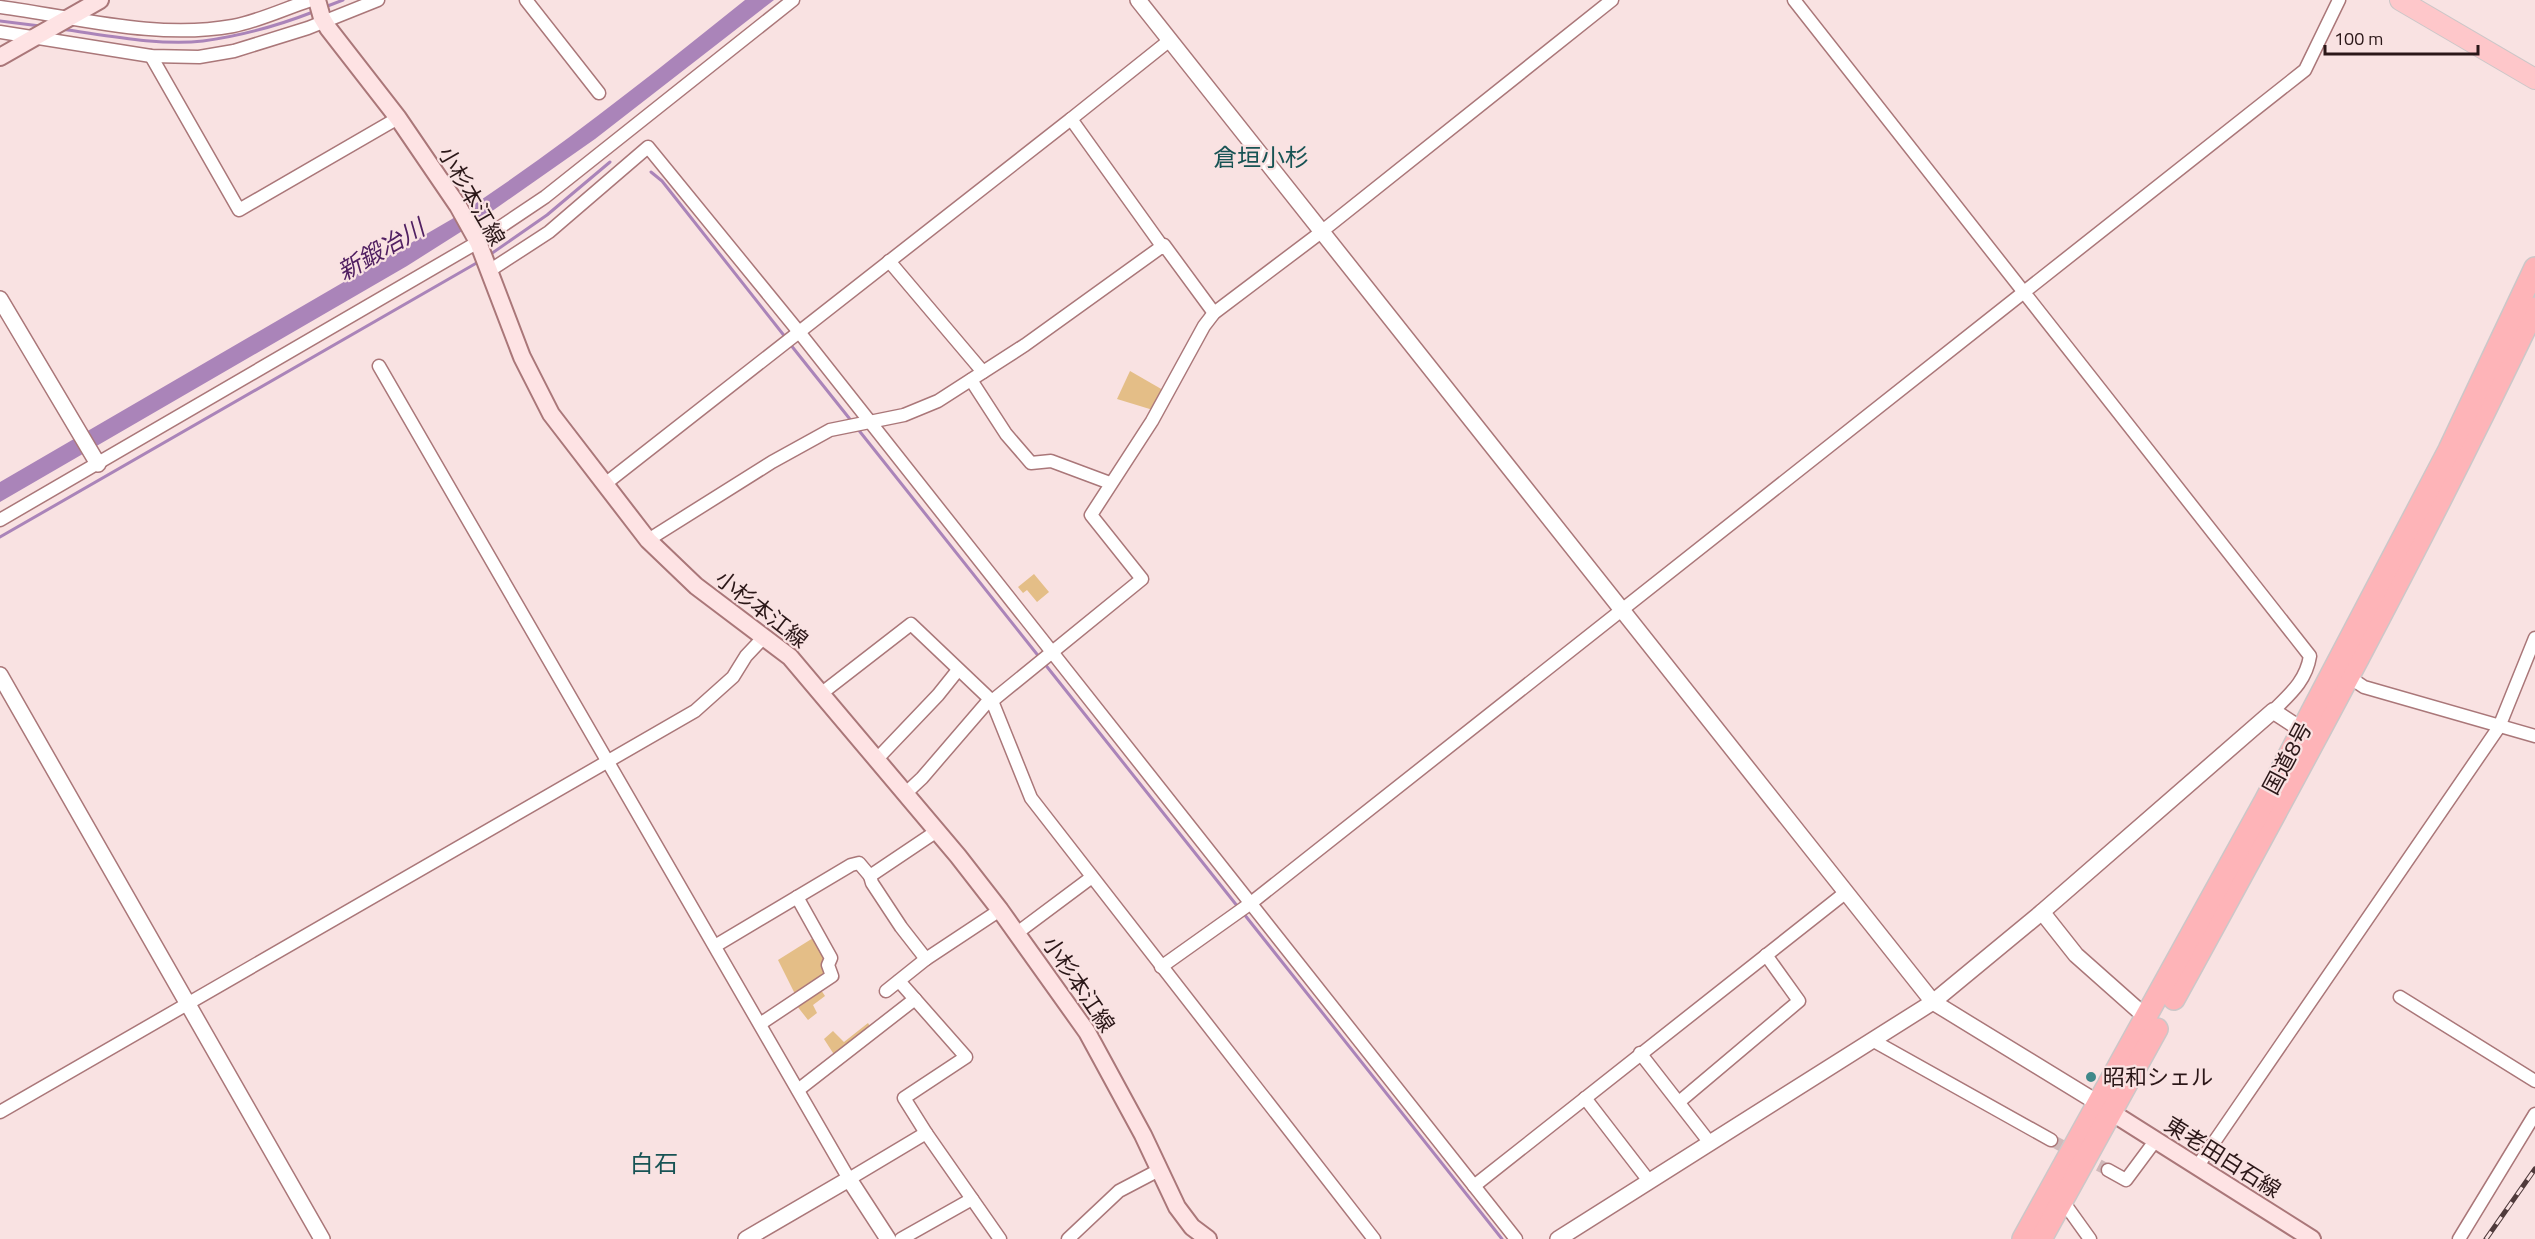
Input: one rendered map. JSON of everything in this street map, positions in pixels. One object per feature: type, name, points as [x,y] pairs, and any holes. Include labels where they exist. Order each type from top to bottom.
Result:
[{"type":"highway","name":"国道8号","points":[[2041,1239],[2062,1200],[2147,1018],[2449,450],[2535,268]]},
{"type":"highway","name":"国道8号","points":[[2023,1239],[2105,1107],[2349,677],[2464,458],[2535,308]]},
{"type":"main road","points":[[0,57],[100,0]]},
{"type":"main road","points":[[2400,0],[2535,79]]},
{"type":"main road","name":"小杉本江線","points":[[318,8],[398,118],[458,206],[478,242],[522,357],[551,414],[648,540],[696,586],[790,657],[906,793],[1000,910],[1087,1032],[1177,1207],[1192,1227],[1208,1239]]},
{"type":"main road","name":"東老田白石線","points":[[2105,1107],[2312,1239]]},
{"type":"street","points":[[0,7],[65,19],[181,31],[234,26],[318,8],[378,0]]},
{"type":"street","points":[[526,0],[599,93]]},
{"type":"street","points":[[0,520],[96,460],[478,242],[545,197],[793,0]]},
{"type":"street","points":[[1138,0],[1933,1002],[2105,1107]]},
{"type":"street","points":[[906,793],[991,700],[1142,579],[1091,515],[1152,421],[1204,326],[1214,313],[1322,231],[1612,0]]},
{"type":"street","points":[[1558,1239],[1933,1002],[2042,912],[2273,711],[2299,685],[2308,670],[2310,656],[1794,0]]},
{"type":"street","points":[[1161,967],[1251,903],[2305,70],[2339,0]]},
{"type":"street","points":[[0,32],[36,35],[151,56],[199,57],[234,51],[308,28],[318,8]]},
{"type":"street","points":[[605,484],[1170,40]]},
{"type":"street","points":[[151,56],[239,210],[398,118]]},
{"type":"street","points":[[1071,119],[1162,246],[1214,313]]},
{"type":"street","points":[[489,271],[549,232],[648,147],[799,332],[1516,1239]]},
{"type":"street","points":[[648,540],[772,462],[830,430],[904,414],[938,401],[1025,345],[1162,246]]},
{"type":"street","points":[[890,261],[983,372]]},
{"type":"street","points":[[0,298],[96,460]]},
{"type":"street","points":[[379,366],[849,1179],[888,1239]]},
{"type":"street","points":[[971,380],[1006,434],[1030,463],[1051,461],[1110,483]]},
{"type":"street","points":[[822,693],[911,624],[991,700],[1031,798],[1374,1239]]},
{"type":"street","points":[[0,1113],[695,711],[733,677],[746,656],[764,637]]},
{"type":"street","points":[[2197,1167],[2499,727],[2535,638]]},
{"type":"street","points":[[877,759],[938,695],[958,670]]},
{"type":"street","points":[[0,675],[322,1239]]},
{"type":"street","points":[[2349,677],[2364,687],[2535,736]]},
{"type":"street","points":[[2273,711],[2302,730]]},
{"type":"street","points":[[870,876],[937,831]]},
{"type":"street","points":[[714,946],[851,865],[859,863],[870,876],[872,883],[901,927],[926,959]]},
{"type":"street","points":[[1017,933],[1092,877]]},
{"type":"street","points":[[1474,1186],[1845,892]]},
{"type":"street","points":[[760,1024],[832,976],[828,965],[831,958],[797,897]]},
{"type":"street","points":[[886,991],[926,959],[1000,910]]},
{"type":"street","points":[[2042,912],[2076,955],[2124,1000],[2147,1018]]},
{"type":"street","points":[[1679,1102],[1799,1001],[1766,955]]},
{"type":"street","points":[[899,981],[966,1057],[904,1098],[1000,1239]]},
{"type":"street","points":[[2400,997],[2535,1081]]},
{"type":"street","points":[[798,1090],[915,999]]},
{"type":"street","points":[[1872,1041],[2051,1140]]},
{"type":"street","points":[[1640,1053],[1710,1143]]},
{"type":"street","points":[[1585,1098],[1649,1182]]},
{"type":"street","points":[[2459,1239],[2535,1113]]},
{"type":"street","points":[[746,1239],[926,1133]]},
{"type":"street","points":[[2108,1170],[2126,1180],[2155,1141]]},
{"type":"street","points":[[1068,1239],[1119,1191],[1159,1170]]},
{"type":"street","points":[[901,1239],[972,1199]]},
{"type":"street","points":[[2062,1200],[2090,1239]]},
{"type":"shaded area","points":[[745,0],[774,0],[595,139],[478,221],[407,266],[0,502],[0,482],[452,219],[490,194],[601,113]]},
{"type":"shaded area","points":[[1130,371],[1163,390],[1153,410],[1117,399]]},
{"type":"shaded area","points":[[1034,574],[1049,592],[1037,602],[1027,590],[1023,593],[1018,587]]},
{"type":"shaded area","points":[[813,938],[828,958],[822,964],[828,974],[796,996],[778,960]]},
{"type":"shaded area","points":[[821,990],[825,996],[813,1005],[817,1013],[808,1020],[797,1006]]},
{"type":"shaded area","points":[[868,1023],[871,1028],[835,1056],[824,1039],[833,1031],[844,1042]]},
{"type":"waterway","points":[[325,7],[343,0]]},
{"type":"waterway","points":[[61,29],[132,39],[168,42],[203,41],[272,26],[313,12]]},
{"type":"waterway","points":[[0,21],[40,26]]},
{"type":"waterway","points":[[488,256],[547,215],[610,162]]},
{"type":"waterway","points":[[651,172],[662,181],[786,338]]},
{"type":"waterway","points":[[0,537],[480,261]]},
{"type":"waterway","points":[[790,344],[853,423]]},
{"type":"waterway","points":[[857,428],[1040,658]]},
{"type":"waterway","points":[[1044,663],[1238,907]]},
{"type":"waterway","points":[[1244,914],[1502,1239]]},
{"type":"tunnel","points":[[2051,1140],[2108,1170]]},
{"type":"railway","points":[[2486,1239],[2535,1169]]},
{"type":"place","name":"昭和シェル","points":[[2091,1077]]},
{"type":"district","name":"倉垣小杉","points":[[1261,158]]},
{"type":"district","name":"白石","points":[[654,1164]]},
{"type":"water label","name":"新鍛冶川","points":[[381,250]]}]
